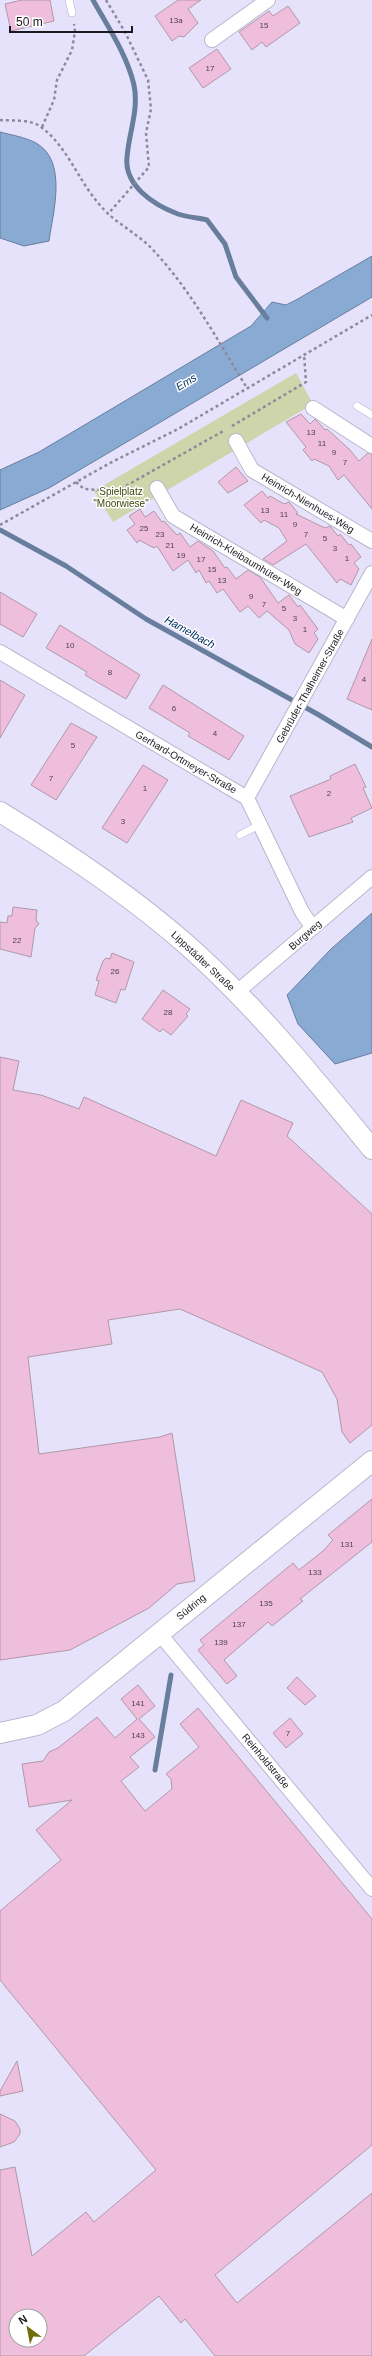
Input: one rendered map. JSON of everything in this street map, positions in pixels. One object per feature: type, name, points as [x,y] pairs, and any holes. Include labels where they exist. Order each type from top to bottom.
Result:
[{"type":"street","points":[[212,40],[268,0]]},
{"type":"street","points":[[313,408],[372,446]]},
{"type":"street","name":"Heinrich-Nienhues-Weg","points":[[236,441],[252,470],[372,541]]},
{"type":"street","name":"Heinrich-Kleibaumhüter-Weg","points":[[157,488],[173,516],[346,619]]},
{"type":"street","name":"Gebrüder-Thalheimer-Straße","points":[[247,798],[372,573]]},
{"type":"street","name":"Gerhard-Ortmeyer-Straße","points":[[0,652],[247,798],[302,912],[313,928]]},
{"type":"street","name":"Lippstädter Straße","points":[[0,812],[91,868],[133,900],[188,946],[237,992],[268,1026],[372,1149]]},
{"type":"street","name":"Burgweg","points":[[237,992],[372,876]]},
{"type":"street","name":"Südring","points":[[0,1733],[37,1725],[64,1711],[372,1461]]},
{"type":"street","name":"Reinholdstraße","points":[[159,1633],[372,1889]]},
{"type":"lane","points":[[69,0],[72,13]]},
{"type":"lane","points":[[357,406],[372,415]]},
{"type":"lane","points":[[240,835],[260,825]]},
{"type":"path","points":[[106,0],[125,32],[148,80],[151,109],[146,133],[149,167],[142,177],[108,214]]},
{"type":"path","points":[[42,127],[54,100],[57,80],[72,50],[75,31],[72,13]]},
{"type":"path","points":[[0,120],[34,123],[42,127],[58,144],[98,204],[108,214],[152,249],[182,283],[247,388]]},
{"type":"path","points":[[0,525],[76,482],[178,430],[372,315]]},
{"type":"path","points":[[76,482],[84,489],[117,491],[306,382],[304,354]]},
{"type":"green space","name":"Spielplatz \"Moorwiese\"","points":[[296,373],[313,404],[113,522],[94,491]]},
{"type":"water","points":[[0,132],[36,143],[46,151],[52,162],[56,188],[49,241],[24,246],[0,238]]},
{"type":"water","name":"Ems","points":[[372,256],[372,297],[49,488],[0,510],[0,470],[39,452],[251,326],[272,302],[286,305]]},
{"type":"water","points":[[372,913],[372,1053],[335,1064],[298,1024],[287,995],[331,949]]},
{"type":"building","points":[[22,0],[50,0],[54,21],[11,31],[5,4]]},
{"type":"building","points":[[178,0],[201,0],[188,9],[198,23],[184,37],[179,36],[172,41],[155,16]]},
{"type":"building","points":[[288,6],[300,23],[266,47],[262,42],[252,50],[239,32],[269,11],[273,16]]},
{"type":"building","points":[[217,49],[231,69],[203,88],[189,68]]},
{"type":"building","points":[[301,414],[310,424],[315,419],[325,430],[327,429],[349,449],[359,461],[368,453],[372,454],[372,509],[344,475],[338,480],[329,466],[314,459],[312,461],[303,450],[306,447],[286,422]]},
{"type":"building","points":[[236,467],[248,481],[228,493],[218,482]]},
{"type":"building","points":[[262,491],[268,498],[270,496],[284,504],[289,502],[298,513],[296,514],[325,528],[330,526],[338,536],[340,534],[349,545],[351,544],[361,557],[354,563],[359,569],[351,585],[340,579],[337,583],[306,544],[273,565],[263,559],[287,541],[279,528],[264,520],[261,523],[244,505]]},
{"type":"building","points":[[140,509],[145,517],[154,511],[162,522],[164,521],[177,535],[180,533],[190,547],[198,541],[213,551],[225,568],[227,567],[236,579],[248,570],[260,577],[278,603],[289,595],[298,607],[300,605],[318,629],[314,633],[318,639],[309,653],[295,644],[289,630],[267,611],[259,618],[248,606],[240,612],[223,589],[217,593],[209,581],[206,583],[199,570],[196,573],[188,560],[173,571],[157,546],[154,548],[139,540],[137,543],[127,530],[135,524],[129,516]]},
{"type":"building","points":[[0,592],[37,614],[23,637],[0,624]]},
{"type":"building","points":[[60,625],[140,675],[126,699],[85,675],[87,672],[46,648]]},
{"type":"building","points":[[372,639],[372,710],[347,699]]},
{"type":"building","points":[[0,680],[25,695],[0,738]]},
{"type":"building","points":[[163,685],[244,736],[229,760],[188,736],[190,733],[149,708]]},
{"type":"building","points":[[71,723],[97,737],[56,800],[31,785]]},
{"type":"building","points":[[355,764],[366,787],[363,788],[372,808],[351,818],[353,822],[309,837],[290,796],[331,779],[330,776]]},
{"type":"building","points":[[143,765],[168,780],[127,843],[102,828]]},
{"type":"building","points":[[13,907],[37,910],[36,920],[39,924],[35,928],[31,957],[0,949],[0,922],[7,923],[8,916],[12,916]]},
{"type":"building","points":[[112,953],[134,962],[125,990],[121,989],[116,1003],[95,995],[99,981],[96,980],[103,961],[106,958],[110,959]]},
{"type":"building","points":[[163,990],[190,1009],[186,1014],[188,1016],[171,1035],[163,1029],[160,1032],[142,1019]]},
{"type":"building","points":[[0,1057],[19,1061],[13,1090],[41,1095],[79,1109],[84,1097],[216,1156],[241,1100],[293,1123],[287,1136],[372,1214],[372,1425],[350,1443],[342,1432],[337,1399],[322,1372],[180,1309],[108,1320],[112,1344],[28,1357],[39,1454],[160,1437],[172,1433],[195,1581],[177,1584],[149,1608],[70,1650],[0,1660]]},
{"type":"building","points":[[372,1499],[372,1542],[300,1599],[303,1601],[272,1626],[268,1622],[224,1660],[237,1676],[227,1684],[198,1650],[204,1645],[200,1640],[293,1563],[299,1570],[323,1551],[333,1540],[328,1535]]},
{"type":"building","points":[[297,1677],[316,1696],[305,1705],[287,1688]]},
{"type":"building","points":[[138,1685],[155,1706],[139,1719],[155,1737],[130,1757],[139,1767],[121,1781],[145,1811],[172,1789],[171,1779],[166,1774],[199,1747],[180,1724],[198,1708],[372,1919],[372,2145],[215,2275],[237,2303],[372,2193],[372,2356],[215,2356],[185,2319],[181,2323],[159,2296],[84,2356],[0,2356],[0,2170],[15,2167],[32,2256],[86,2212],[94,2222],[156,2170],[0,1980],[0,1911],[61,1860],[36,1830],[72,1800],[29,1807],[22,1764],[43,1761],[49,1752],[58,1748],[97,1717],[115,1738],[137,1719],[121,1699]]},
{"type":"building","points":[[290,1718],[303,1734],[286,1748],[273,1733]]},
{"type":"building","points":[[17,2061],[23,2091],[0,2096],[0,2091]]},
{"type":"building","points":[[0,2114],[15,2121],[20,2129],[20,2134],[14,2142],[0,2147]]},
{"type":"waterway","points":[[93,0],[122,52],[134,85],[135,112],[127,157],[127,167],[130,177],[142,193],[159,205],[178,214],[207,220],[225,244],[236,277],[267,318]]},
{"type":"waterway","name":"Hamelbach","points":[[0,530],[66,566],[146,619],[319,715],[372,747]]},
{"type":"waterway","points":[[155,1770],[171,1675]]}]
